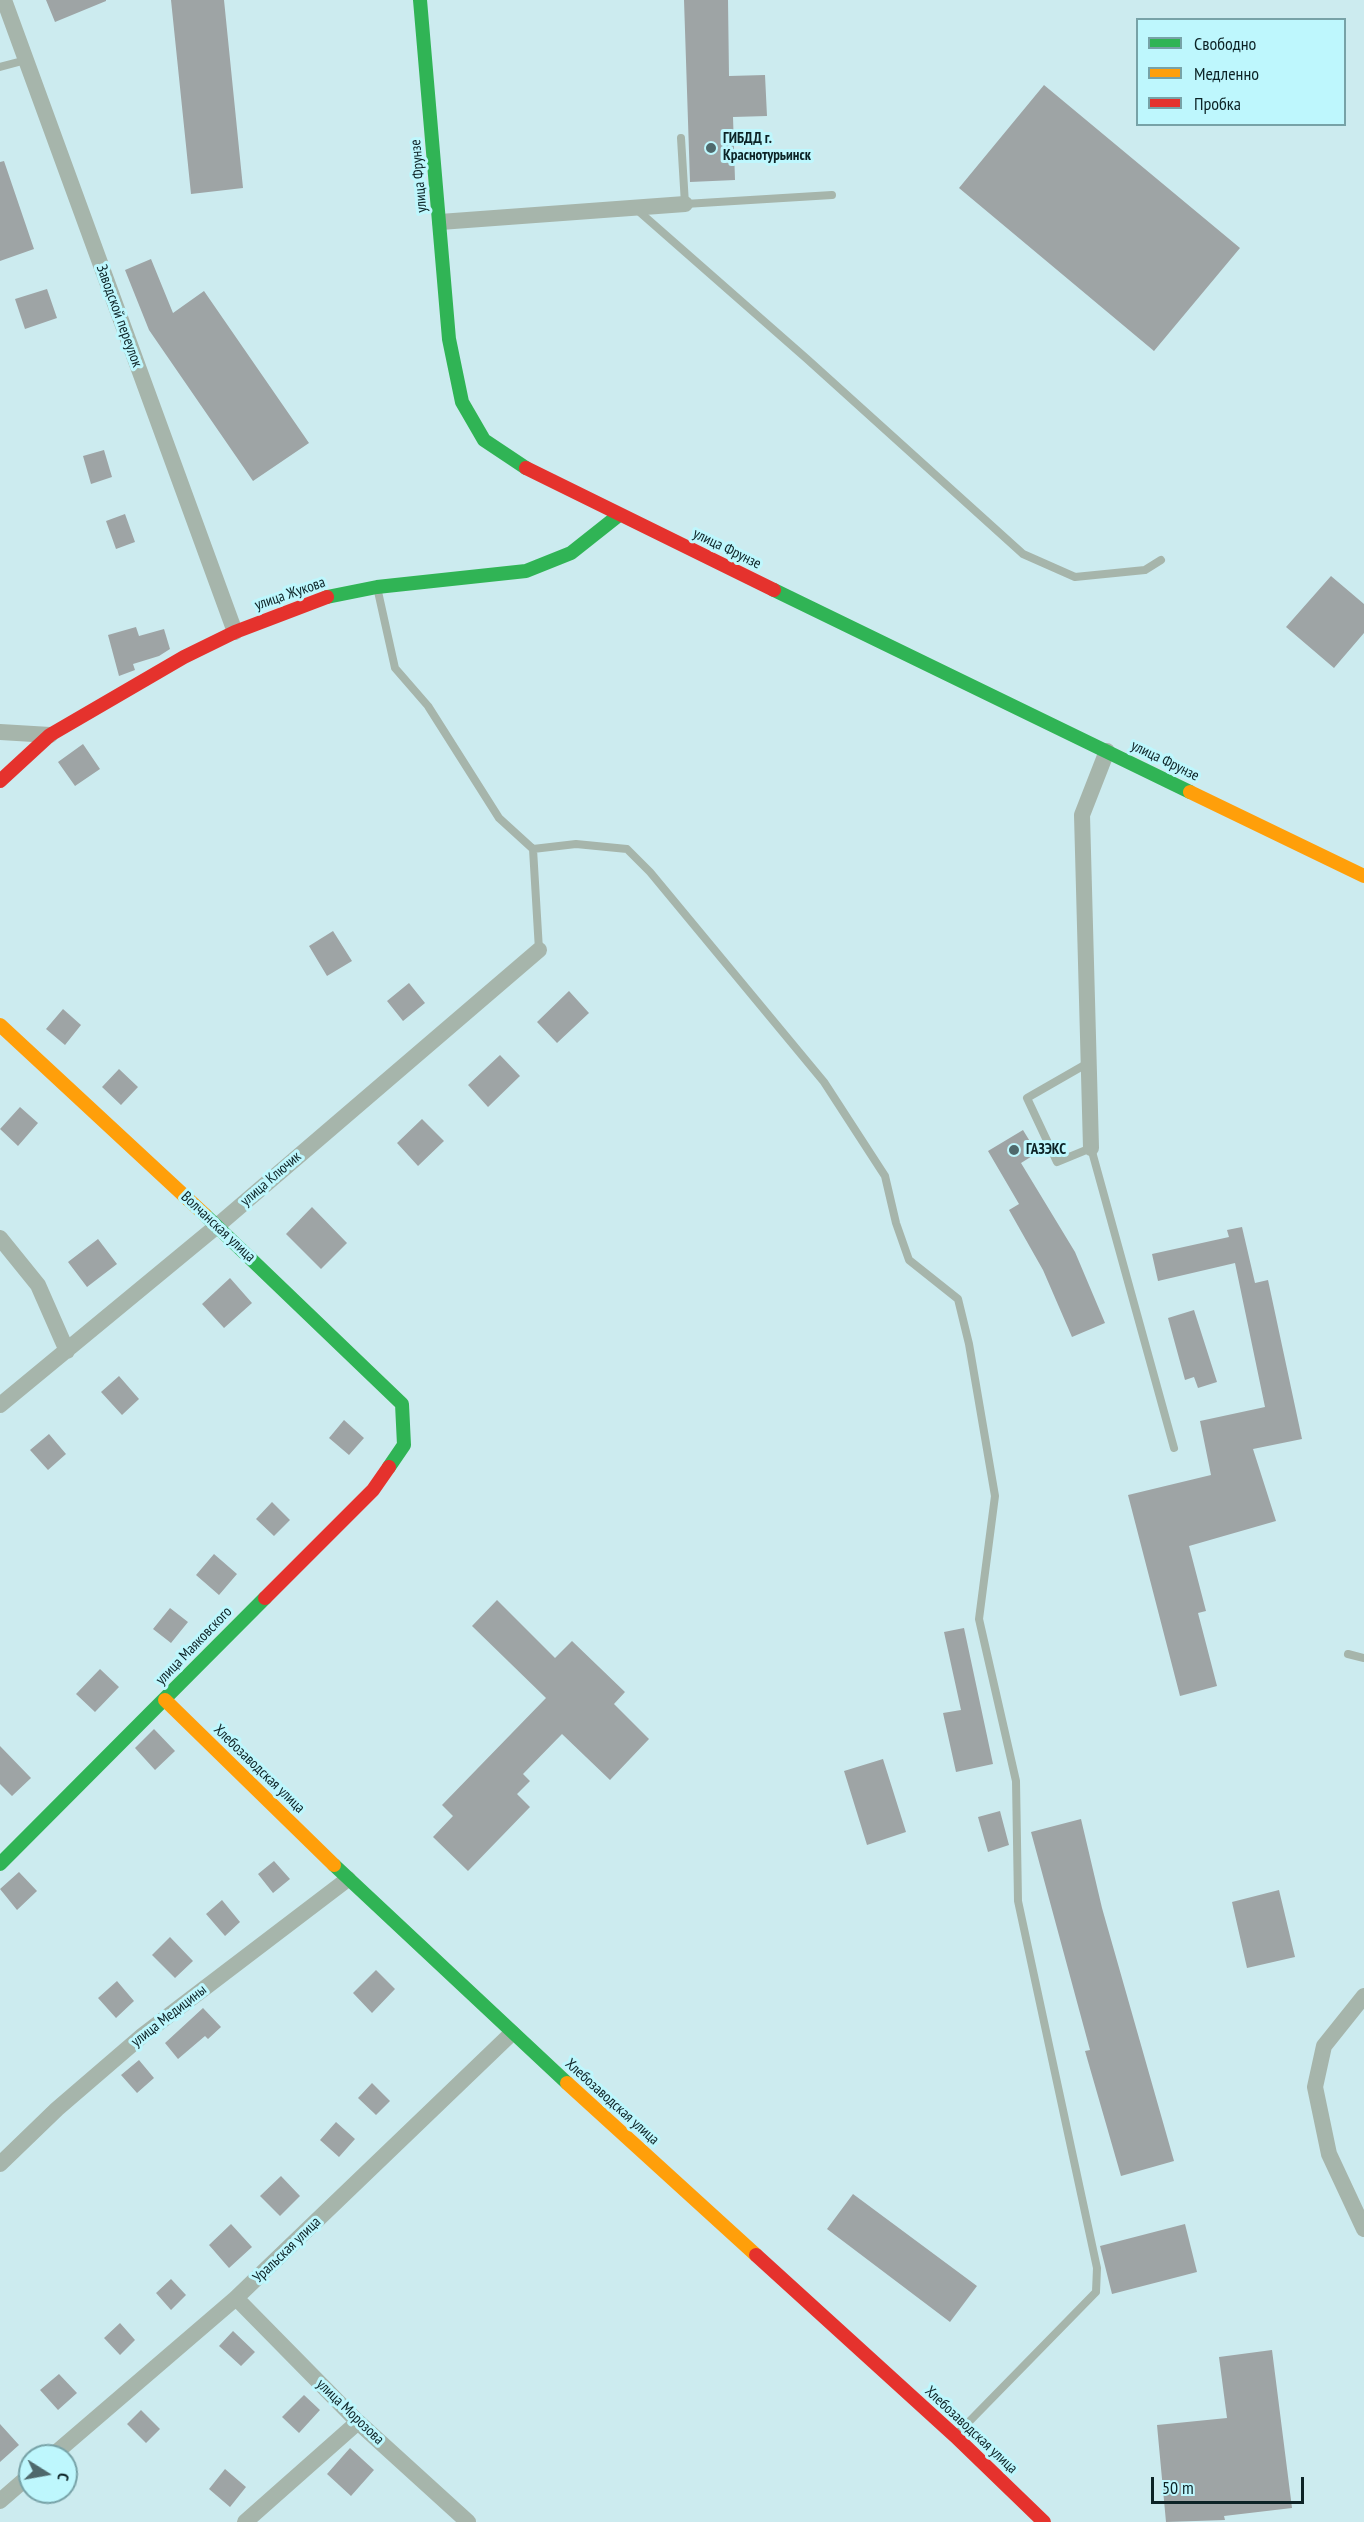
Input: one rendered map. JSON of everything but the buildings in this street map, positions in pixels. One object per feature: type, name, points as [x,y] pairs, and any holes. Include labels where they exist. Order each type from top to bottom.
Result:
[{"type":"street","name":"Заводской переулок","points":[[4,0],[235,632]]},
{"type":"street","name":"улица Фрунзе","points":[[420,0],[449,339],[462,402],[484,440],[531,472],[1364,876]]},
{"type":"street","points":[[440,222],[685,204]]},
{"type":"street","name":"улица Жукова","points":[[0,781],[50,735],[184,657],[235,632],[322,598],[377,586],[526,571],[571,553],[619,515]]},
{"type":"street","points":[[0,732],[50,735]]},
{"type":"street","points":[[1091,1148],[1082,815],[1107,751]]},
{"type":"street","name":"улица Ключик","points":[[0,1405],[217,1226],[539,950]]},
{"type":"street","name":"Волчанская улица","points":[[0,1025],[217,1226],[402,1404],[404,1445]]},
{"type":"street","points":[[0,1238],[38,1285],[67,1351]]},
{"type":"street","name":"улица Маяковского","points":[[0,1864],[373,1490],[404,1445]]},
{"type":"street","name":"Хлебозаводская улица","points":[[165,1700],[348,1879],[512,2033],[955,2436],[1044,2522]]},
{"type":"street","name":"улица Медицины","points":[[0,2164],[57,2109],[143,2035],[348,1879]]},
{"type":"street","points":[[1364,1996],[1324,2046],[1316,2087],[1329,2154],[1364,2229]]},
{"type":"street","name":"Уральская улица","points":[[66,2444],[236,2298],[512,2033]]},
{"type":"street","name":"улица Морозова","points":[[236,2298],[358,2422],[468,2522]]},
{"type":"street","points":[[245,2522],[358,2422]]},
{"type":"street","points":[[0,2501],[18,2485]]},
{"type":"lane","points":[[0,67],[26,60]]},
{"type":"lane","points":[[681,138],[685,204],[832,195]]},
{"type":"lane","points":[[635,208],[807,358],[1023,554],[1075,578],[1145,570],[1161,560]]},
{"type":"lane","points":[[377,586],[395,668],[428,706],[499,818],[533,849],[539,950]]},
{"type":"lane","points":[[533,849],[576,844],[627,849],[650,872],[824,1082],[885,1176],[896,1223],[909,1260],[958,1299],[969,1344],[995,1496],[980,1619],[1016,1781],[1018,1901],[1097,2268],[1096,2292],[955,2436]]},
{"type":"lane","points":[[1088,1063],[1027,1098],[1057,1162],[1091,1148],[1174,1448]]},
{"type":"lane","points":[[1348,1654],[1364,1658]]},
{"type":"traffic: fast","points":[[420,0],[449,339],[462,402],[484,440],[526,468]]},
{"type":"traffic: fast","points":[[327,597],[377,587],[526,571],[571,553],[619,515]]},
{"type":"traffic: fast","points":[[774,590],[1190,792]]},
{"type":"traffic: fast","points":[[205,1215],[402,1404],[404,1445],[389,1467]]},
{"type":"traffic: fast","points":[[0,1864],[265,1598]]},
{"type":"traffic: fast","points":[[334,1865],[567,2083]]},
{"type":"traffic: slow","points":[[1190,792],[1364,876]]},
{"type":"traffic: slow","points":[[0,1025],[205,1215]]},
{"type":"traffic: slow","points":[[165,1700],[334,1865]]},
{"type":"traffic: slow","points":[[567,2083],[756,2255]]},
{"type":"traffic: jam","points":[[526,468],[774,590]]},
{"type":"traffic: jam","points":[[0,781],[50,735],[184,657],[235,632],[327,597]]},
{"type":"traffic: jam","points":[[265,1598],[373,1490],[389,1467]]},
{"type":"traffic: jam","points":[[756,2255],[955,2436],[1044,2522]]},
{"type":"place","name":"ГИБДД г. Краснотурьинск","points":[[711,148]]},
{"type":"place","name":"ГАЗЭКС","points":[[1014,1150]]}]
